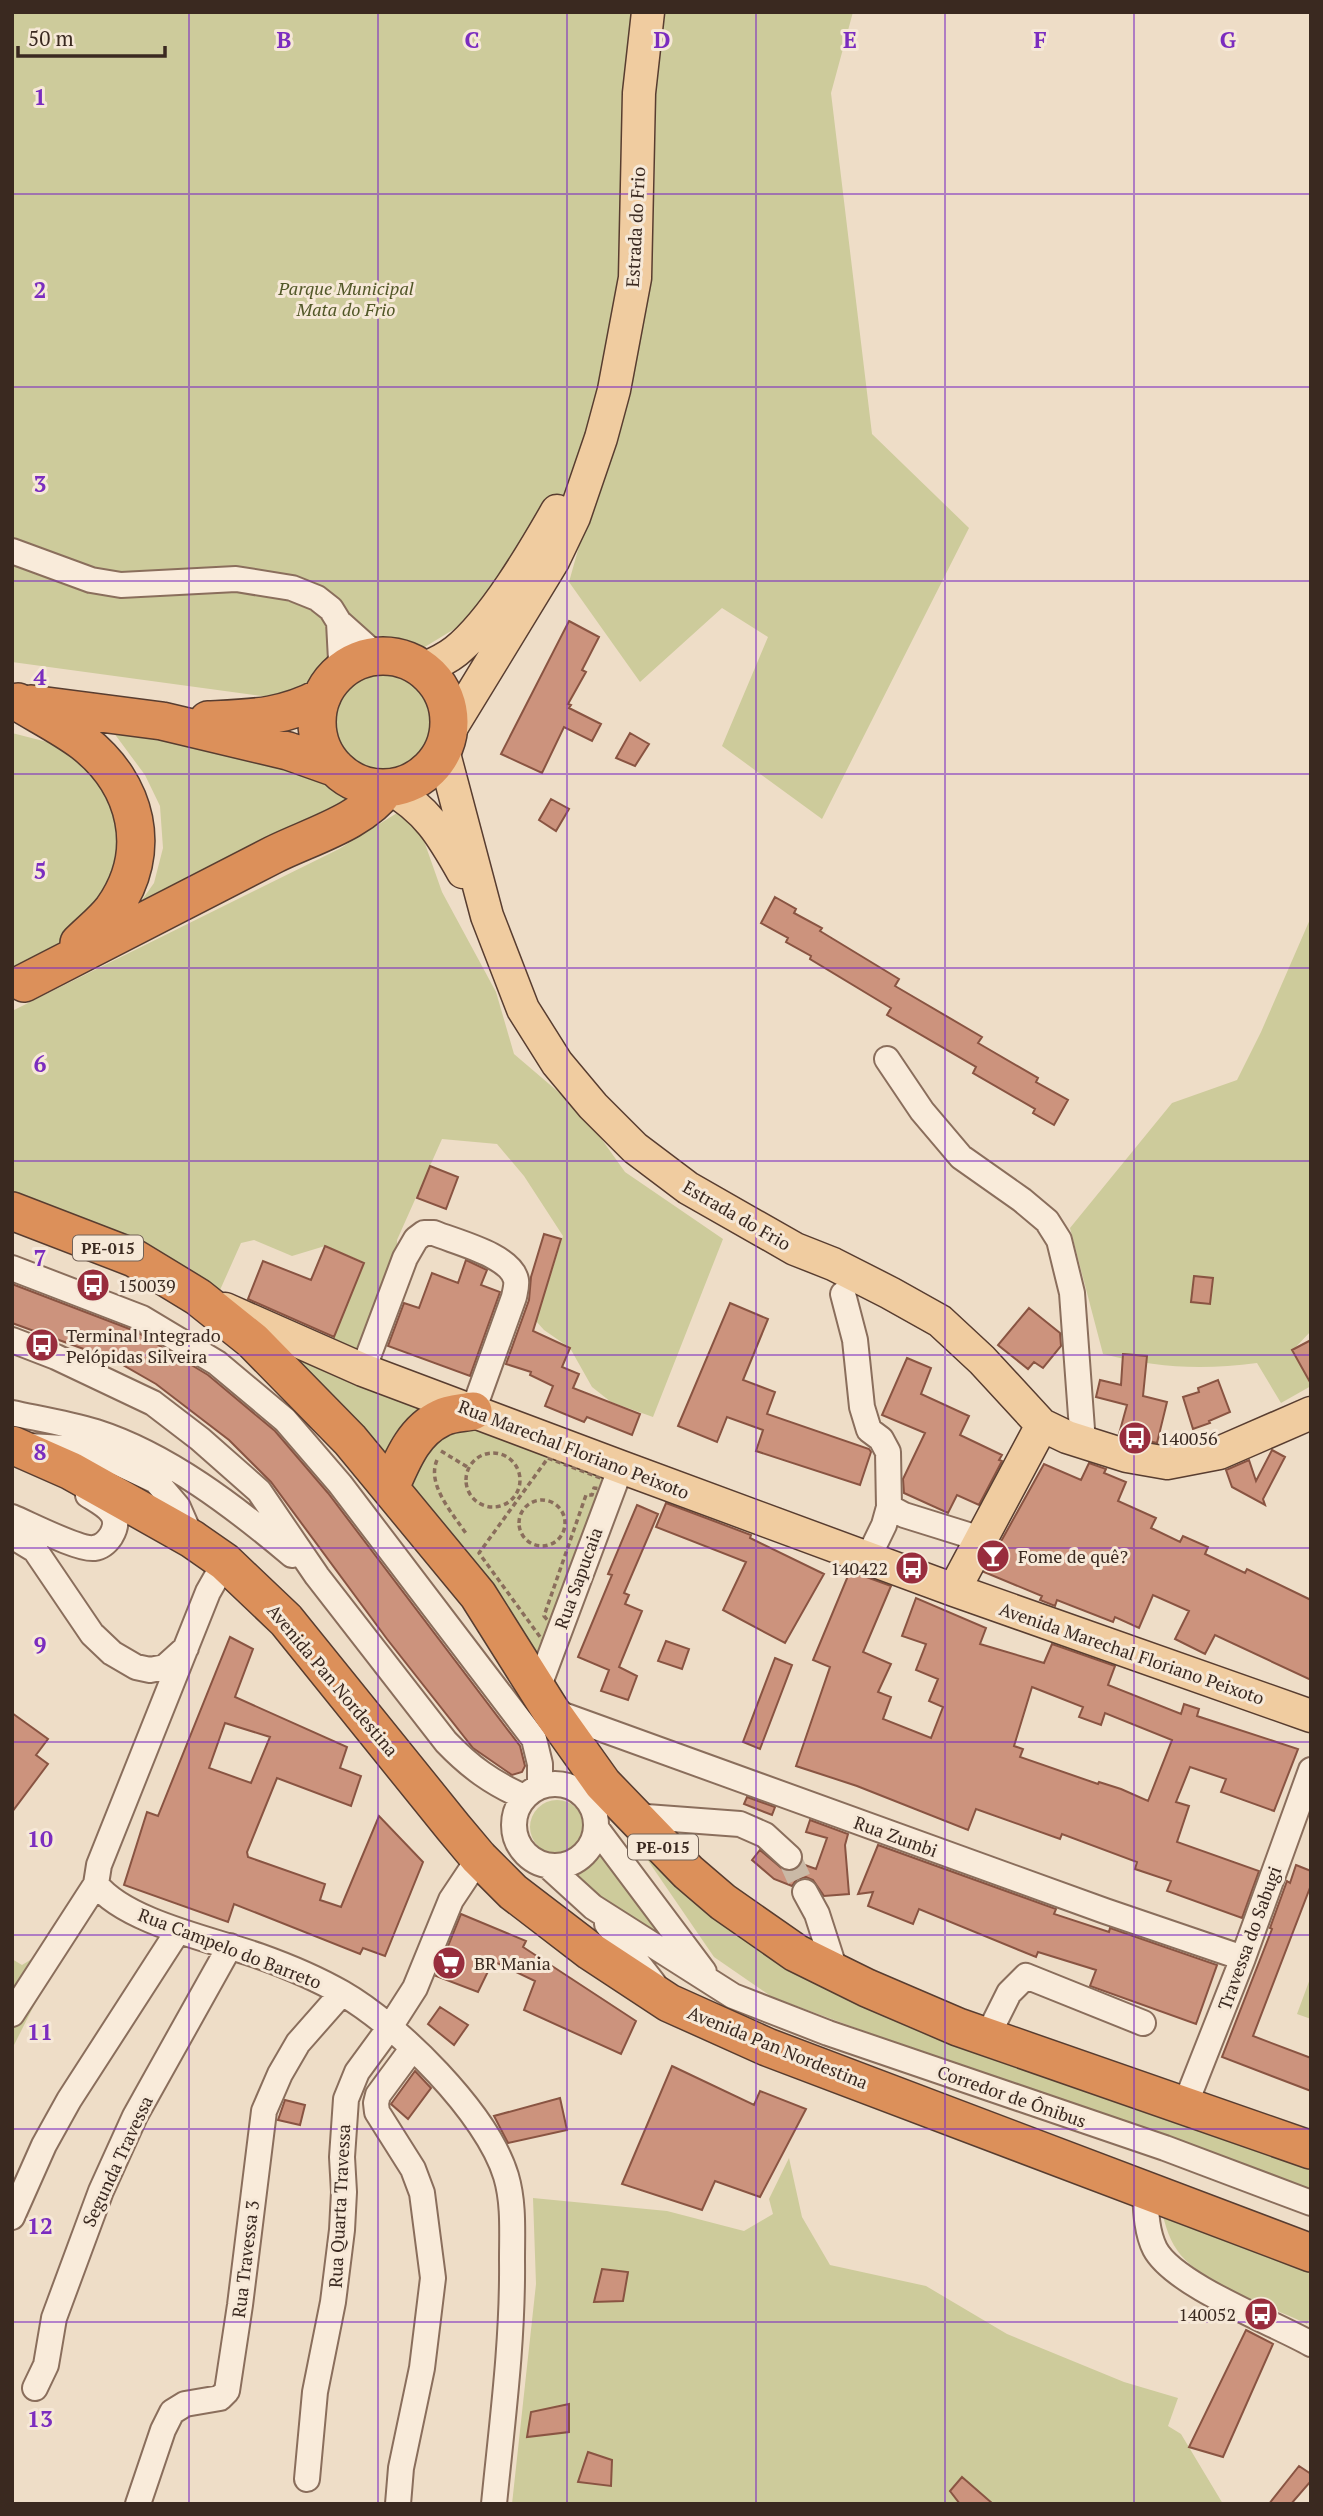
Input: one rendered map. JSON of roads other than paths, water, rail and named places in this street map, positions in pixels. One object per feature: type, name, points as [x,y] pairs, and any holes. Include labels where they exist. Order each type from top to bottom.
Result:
[{"type":"highway","points":[[15,701],[162,721],[288,751],[336,768],[359,783],[388,788],[410,782],[428,770],[446,741],[447,703],[438,684],[424,669],[405,659],[377,656],[352,664],[305,706],[278,715],[162,721]]},
{"type":"highway","points":[[330,685],[319,708],[318,729],[323,750],[336,768]]},
{"type":"highway","points":[[15,701],[83,743],[111,770],[130,800],[136,854],[132,873],[112,911],[70,952],[18,988]]},
{"type":"highway","points":[[18,988],[355,816],[370,807],[388,788]]},
{"type":"highway","name":"PE-015","points":[[12,1211],[134,1258],[198,1297],[253,1341],[350,1440],[478,1595],[544,1701],[603,1784],[688,1872],[723,1902],[796,1953],[910,2007],[1311,2150]]},
{"type":"highway","points":[[390,1488],[413,1440],[427,1426],[442,1417],[473,1411]]},
{"type":"highway","name":"Avenida Pan Nordestina","points":[[13,1440],[192,1539],[225,1562],[286,1619],[479,1858],[513,1892],[590,1951],[669,2003],[767,2047],[1311,2253]]},
{"type":"main road","name":"Estrada do Frio","points":[[487,916],[446,741],[553,561],[574,517],[601,438],[614,390],[635,278],[639,93],[648,12]]},
{"type":"main road","name":"Estrada do Frio","points":[[424,669],[455,652],[492,610],[540,541],[601,438]]},
{"type":"main road","name":"Estrada do Frio","points":[[388,788],[409,799],[442,835],[487,916],[523,1009],[557,1063],[593,1106],[635,1148],[688,1188],[771,1236],[845,1269],[940,1321],[1064,1435]]},
{"type":"main road","name":"Rua Marechal Floriano Peixoto","points":[[198,1297],[363,1370],[954,1590]]},
{"type":"main road","points":[[954,1590],[981,1539],[1064,1435],[1127,1456],[1167,1463],[1219,1453],[1311,1413]]},
{"type":"main road","name":"Avenida Marechal Floriano Peixoto","points":[[954,1590],[1311,1716]]},
{"type":"street","points":[[12,551],[91,580],[121,585],[236,579],[292,588],[317,598],[331,609],[339,622],[377,656]]},
{"type":"street","points":[[330,685],[341,660],[339,622]]},
{"type":"street","points":[[887,1059],[922,1111],[961,1157],[1047,1221],[1059,1240],[1072,1293],[1064,1435]]},
{"type":"street","points":[[363,1370],[405,1258],[416,1239],[424,1233],[434,1233],[498,1258],[510,1268],[516,1280],[514,1297],[473,1411]]},
{"type":"street","points":[[12,1268],[142,1318],[217,1363],[285,1420],[340,1485],[534,1738],[540,1764],[532,1791],[489,1780],[469,1766],[446,1742],[317,1576],[259,1491],[200,1439],[153,1403],[56,1357],[12,1340]]},
{"type":"street","points":[[843,1294],[855,1340],[862,1407],[869,1430],[881,1439],[888,1452],[889,1507],[884,1525],[867,1558]]},
{"type":"street","points":[[13,1440],[96,1432],[161,1462],[237,1510],[317,1576]]},
{"type":"street","points":[[12,1517],[80,1546],[93,1548],[104,1544],[116,1526],[114,1516],[108,1508],[13,1440]]},
{"type":"street","name":"Rua Sapucaia","points":[[544,1701],[621,1466]]},
{"type":"street","points":[[889,1507],[904,1515],[981,1539]]},
{"type":"street","points":[[12,1536],[35,1550],[92,1634],[112,1653],[136,1667],[150,1670],[165,1667],[186,1648]]},
{"type":"street","points":[[12,2014],[96,1884],[99,1865],[208,1592],[225,1562]]},
{"type":"street","name":"Rua Zumbi","points":[[544,1701],[1105,1912],[1243,1958]]},
{"type":"street","name":"Travessa do Sabugi","points":[[1185,2105],[1243,1958],[1311,1770]]},
{"type":"street","name":"Corredor de Ônibus","points":[[715,1987],[596,1828],[590,1801],[580,1791],[568,1785],[554,1783],[532,1791],[516,1814],[513,1829],[524,1854],[535,1862],[548,1866],[593,1907],[715,1987],[743,2001],[820,2030],[1164,2148],[1311,2203]]},
{"type":"street","points":[[633,1816],[740,1825],[765,1835],[789,1857]]},
{"type":"street","points":[[548,1866],[562,1866],[575,1861],[593,1842],[596,1828]]},
{"type":"street","points":[[390,2027],[415,1988],[451,1900],[479,1858]]},
{"type":"street","name":"Rua Campelo do Barreto","points":[[96,1884],[105,1895],[121,1905],[178,1931],[230,1945],[275,1962],[342,1993],[390,2027],[457,2096],[482,2129],[496,2153],[508,2188],[512,2225],[510,2343],[494,2504]]},
{"type":"street","points":[[805,1892],[817,1914],[836,1973]]},
{"type":"street","name":"Corredor de Ônibus","points":[[593,1907],[669,2003]]},
{"type":"street","points":[[12,2217],[44,2145],[69,2100],[178,1931]]},
{"type":"street","name":"Segunda Travessa","points":[[34,2388],[46,2365],[54,2318],[101,2191],[135,2116],[230,1945]]},
{"type":"street","points":[[987,2036],[1009,1993],[1026,1976],[1143,2024]]},
{"type":"street","name":"Rua Travessa 3","points":[[138,2504],[172,2412],[185,2404],[220,2398],[227,2391],[264,2111],[279,2074],[299,2043],[342,1993]]},
{"type":"street","name":"Rua Quarta Travessa","points":[[307,2479],[315,2392],[333,2302],[342,2230],[342,2157],[346,2099],[357,2073],[390,2027]]},
{"type":"street","points":[[398,2504],[401,2468],[422,2368],[433,2278],[422,2193],[413,2169],[377,2112],[376,2103],[412,2049]]},
{"type":"street","points":[[1145,2190],[1150,2232],[1155,2248],[1164,2261],[1177,2273],[1232,2305],[1311,2344]]},
{"type":"tunnel","points":[[789,1857],[805,1892]]},
{"type":"place","name":"150039","points":[[93,1285]]},
{"type":"place","name":"Terminal Integrado Pelópidas Silveira","points":[[42,1345]]},
{"type":"place","name":"140056","points":[[1135,1438]]},
{"type":"place","name":"Fome de quê?","points":[[993,1556]]},
{"type":"place","name":"140422","points":[[912,1568]]},
{"type":"place","name":"BR Mania","points":[[449,1963]]},
{"type":"place","name":"140052","points":[[1261,2314]]},
{"type":"park label","name":"Parque Municipal Mata do Frio","points":[[346,298]]}]
